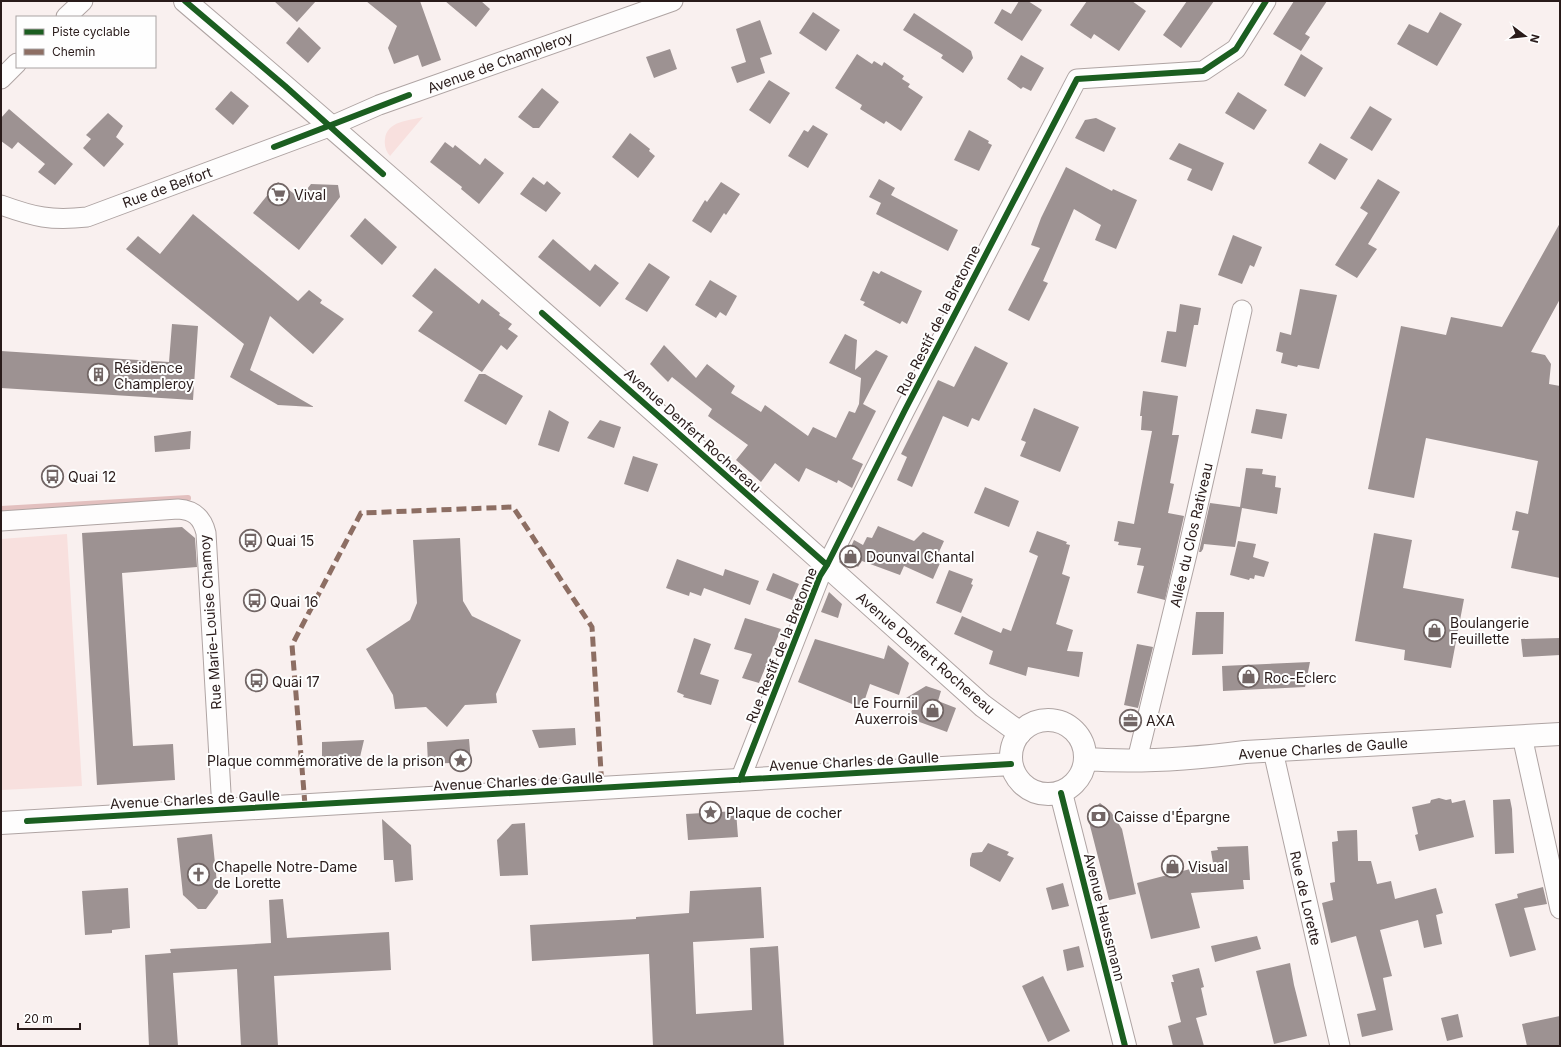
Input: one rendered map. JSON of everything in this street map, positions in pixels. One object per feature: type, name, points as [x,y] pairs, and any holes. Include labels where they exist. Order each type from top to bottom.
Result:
[{"type":"main road","name":"Avenue Denfert Rochereau","points":[[185,1],[827,565],[983,706],[1020,733]]},
{"type":"main road","points":[[1051,720],[1062,722],[1072,728],[1080,737],[1085,747],[1086,759],[1081,776],[1076,783],[1061,793],[1048,795],[1035,793],[1024,786],[1016,776],[1011,764],[1011,753],[1014,742],[1020,733],[1029,725],[1039,721],[1051,720]]},
{"type":"main road","name":"Avenue Charles de Gaulle","points":[[1086,759],[1137,760],[1210,757],[1273,751],[1560,734]]},
{"type":"main road","name":"Avenue Charles de Gaulle","points":[[1,823],[1011,764]]},
{"type":"main road","name":"Avenue Haussmann","points":[[1061,793],[1125,1046]]},
{"type":"street","points":[[67,16],[83,1]]},
{"type":"street","name":"Avenue de Champleroy","points":[[329,126],[384,103],[673,1]]},
{"type":"street","name":"Rue Restif de la Bretonne","points":[[740,780],[816,585],[1076,79],[1202,71],[1236,49],[1266,1]]},
{"type":"street","points":[[1,79],[16,65]]},
{"type":"street","name":"Rue de Belfort","points":[[1,205],[38,217],[61,220],[86,216],[329,126]]},
{"type":"street","name":"Allée du Clos Rativeau","points":[[1137,760],[1188,554],[1242,310]]},
{"type":"street","name":"Rue Marie-Louise Chamoy","points":[[1,521],[178,508],[189,510],[197,514],[204,523],[206,533],[222,810]]},
{"type":"street","points":[[1522,736],[1560,909]]},
{"type":"street","name":"Rue de Lorette","points":[[1273,751],[1340,1046]]},
{"type":"shaded area","points":[[423,117],[390,156],[387,152],[385,139],[390,129],[399,123]]},
{"type":"shaded area","points":[[67,534],[82,786],[1,790],[1,539]]},
{"type":"building","points":[[274,1],[316,1],[297,22]]},
{"type":"building","points":[[366,1],[420,1],[441,60],[422,67],[418,55],[394,64],[388,48],[397,26]]},
{"type":"building","points":[[445,1],[481,1],[490,9],[476,27]]},
{"type":"building","points":[[1019,1],[1028,1],[1042,10],[1022,41],[994,23],[1002,9],[1011,14]]},
{"type":"building","points":[[1087,1],[1132,1],[1146,11],[1119,51],[1094,34],[1091,39],[1070,25]]},
{"type":"building","points":[[1187,1],[1214,1],[1181,48],[1163,35]]},
{"type":"building","points":[[1294,1],[1327,1],[1305,34],[1310,37],[1301,51],[1273,34]]},
{"type":"building","points":[[813,12],[840,30],[826,51],[799,33]]},
{"type":"building","points":[[1440,12],[1462,24],[1437,66],[1397,44],[1409,24],[1428,33]]},
{"type":"building","points":[[914,13],[971,51],[973,58],[963,73],[941,58],[943,55],[903,30]]},
{"type":"building","points":[[760,20],[772,54],[760,58],[765,73],[737,83],[731,67],[746,62],[736,29]]},
{"type":"building","points":[[299,27],[321,48],[308,63],[286,43]]},
{"type":"building","points":[[670,49],[677,69],[654,78],[646,57]]},
{"type":"building","points":[[857,54],[872,64],[874,61],[882,66],[884,62],[904,76],[902,79],[910,84],[908,87],[923,97],[901,131],[886,121],[884,124],[860,109],[862,105],[835,88]]},
{"type":"building","points":[[1301,54],[1323,68],[1305,97],[1284,85]]},
{"type":"building","points":[[1021,55],[1044,68],[1031,91],[1023,87],[1021,89],[1007,79]]},
{"type":"building","points":[[769,80],[790,93],[770,124],[749,110]]},
{"type":"building","points":[[542,88],[559,102],[539,128],[533,128],[518,117]]},
{"type":"building","points":[[231,91],[249,106],[233,125],[215,109]]},
{"type":"building","points":[[1238,92],[1267,110],[1254,130],[1225,113]]},
{"type":"building","points":[[1370,106],[1392,119],[1372,151],[1350,138]]},
{"type":"building","points":[[9,109],[73,164],[55,185],[38,172],[45,164],[18,142],[12,149],[1,141],[1,118]]},
{"type":"building","points":[[108,113],[123,126],[116,137],[124,144],[104,167],[83,148],[91,139],[86,135]]},
{"type":"building","points":[[1096,118],[1116,128],[1104,152],[1075,138],[1085,120]]},
{"type":"building","points":[[813,125],[828,134],[808,168],[788,156],[804,130],[808,132]]},
{"type":"building","points":[[969,130],[989,141],[988,143],[992,145],[979,171],[954,160]]},
{"type":"building","points":[[630,133],[650,149],[649,151],[655,156],[638,178],[612,157]]},
{"type":"building","points":[[445,142],[453,148],[455,145],[480,165],[485,158],[504,173],[479,204],[461,189],[462,187],[430,162]]},
{"type":"building","points":[[1179,143],[1224,163],[1212,191],[1187,180],[1192,169],[1169,159]]},
{"type":"building","points":[[1320,143],[1348,159],[1335,180],[1308,163]]},
{"type":"building","points":[[1066,167],[1112,191],[1113,189],[1137,200],[1116,249],[1095,240],[1101,225],[1074,209],[1043,281],[1048,283],[1029,321],[1008,310],[1040,248],[1031,245],[1041,218]]},
{"type":"building","points":[[533,177],[544,185],[547,181],[561,193],[546,212],[520,194]]},
{"type":"building","points":[[879,179],[895,188],[891,195],[958,230],[948,251],[876,214],[881,203],[869,197]]},
{"type":"building","points":[[1378,179],[1400,192],[1368,244],[1377,249],[1357,278],[1335,265],[1368,213],[1360,208]]},
{"type":"building","points":[[278,182],[300,198],[311,184],[338,185],[340,197],[299,250],[253,213]]},
{"type":"building","points":[[721,182],[740,194],[726,215],[724,213],[711,233],[692,221],[705,200],[707,202]]},
{"type":"building","points":[[193,214],[298,301],[309,290],[322,300],[320,303],[344,319],[313,354],[270,316],[250,370],[314,407],[278,405],[230,377],[244,344],[126,249],[138,236],[160,254]]},
{"type":"building","points":[[365,218],[397,247],[382,265],[350,236]]},
{"type":"building","points":[[1560,223],[1560,299],[1531,352],[1545,355],[1551,364],[1549,384],[1560,386],[1560,578],[1511,568],[1519,531],[1512,530],[1516,511],[1528,514],[1538,461],[1426,438],[1414,498],[1368,489],[1401,326],[1446,335],[1451,317],[1502,327]]},
{"type":"building","points":[[1233,235],[1262,247],[1254,267],[1250,265],[1242,284],[1218,275]]},
{"type":"building","points":[[553,239],[590,271],[595,264],[619,283],[600,307],[538,257]]},
{"type":"building","points":[[649,263],[670,277],[647,312],[625,299]]},
{"type":"building","points":[[435,268],[479,304],[482,299],[500,313],[499,315],[512,324],[508,329],[518,336],[507,350],[501,345],[482,372],[418,331],[433,312],[412,296]]},
{"type":"building","points":[[873,271],[879,274],[881,271],[922,291],[907,324],[902,321],[900,324],[863,305],[865,302],[860,300]]},
{"type":"building","points":[[710,280],[737,296],[726,316],[720,312],[716,318],[695,305]]},
{"type":"building","points":[[1300,289],[1337,295],[1319,369],[1298,365],[1297,367],[1281,363],[1283,353],[1276,351],[1280,332],[1291,335]]},
{"type":"building","points":[[1180,304],[1201,308],[1198,325],[1194,325],[1186,367],[1161,362],[1167,331],[1176,332]]},
{"type":"building","name":"Résidence Champleroy","points":[[172,324],[198,326],[193,400],[1,388],[1,351],[169,362]]},
{"type":"building","points":[[845,334],[857,340],[855,370],[876,350],[888,356],[863,404],[876,411],[852,459],[863,464],[852,488],[838,480],[837,483],[806,468],[799,482],[775,463],[761,482],[736,460],[748,445],[708,416],[712,409],[672,377],[668,382],[650,364],[664,345],[696,378],[707,364],[735,386],[731,393],[761,412],[765,405],[808,436],[813,427],[836,438],[849,411],[855,413],[859,404],[861,378],[829,363]]},
{"type":"building","points":[[975,346],[1008,363],[979,421],[972,418],[968,427],[943,416],[912,487],[897,480],[907,457],[901,454],[938,380],[954,387]]},
{"type":"building","points":[[479,374],[485,374],[523,396],[506,425],[464,401]]},
{"type":"building","points":[[1143,391],[1178,396],[1172,435],[1179,435],[1170,483],[1174,484],[1168,513],[1184,516],[1165,600],[1137,593],[1144,566],[1137,565],[1141,548],[1118,545],[1119,542],[1114,541],[1118,521],[1134,524],[1152,431],[1141,430],[1142,416],[1140,416]]},
{"type":"building","points":[[1034,408],[1079,427],[1060,472],[1020,456],[1026,442],[1021,440]]},
{"type":"building","points":[[1256,409],[1287,414],[1282,439],[1251,433]]},
{"type":"building","points":[[549,410],[569,422],[559,452],[538,445]]},
{"type":"building","points":[[600,420],[621,427],[614,448],[587,438]]},
{"type":"building","points":[[191,431],[190,449],[155,452],[154,436]]},
{"type":"building","points":[[633,456],[658,464],[648,492],[624,484]]},
{"type":"building","points":[[1246,468],[1263,469],[1262,474],[1276,476],[1275,487],[1281,488],[1277,514],[1242,508],[1235,547],[1204,544],[1203,549],[1199,552],[1210,503],[1240,507]]},
{"type":"building","points":[[985,487],[1019,501],[1009,527],[974,513]]},
{"type":"building","points":[[878,526],[914,541],[923,532],[944,541],[939,552],[944,554],[933,579],[904,566],[900,575],[862,561],[858,567],[849,559],[848,553],[854,540],[863,545],[867,537],[872,538]]},
{"type":"building","points":[[182,527],[195,538],[197,567],[122,573],[133,746],[173,744],[175,780],[97,785],[82,533]]},
{"type":"building","points":[[1037,531],[1067,542],[1066,544],[1070,545],[1062,574],[1070,577],[1056,624],[1073,630],[1067,651],[1083,652],[1079,677],[1028,667],[1026,676],[989,664],[993,651],[954,634],[962,616],[1001,633],[1003,628],[1011,631],[1038,556],[1029,552]]},
{"type":"building","points":[[1374,533],[1412,540],[1403,588],[1464,599],[1451,668],[1404,660],[1405,650],[1355,641]]},
{"type":"building","points":[[460,538],[463,601],[472,616],[521,640],[496,694],[497,703],[465,705],[447,727],[426,707],[395,709],[393,695],[366,649],[410,620],[417,603],[413,540]]},
{"type":"building","points":[[1238,541],[1256,544],[1253,557],[1269,562],[1264,577],[1255,575],[1254,579],[1250,578],[1249,580],[1230,575]]},
{"type":"building","points":[[677,559],[723,576],[725,569],[759,581],[750,605],[704,588],[701,596],[690,592],[689,596],[666,588]]},
{"type":"building","points":[[949,570],[973,579],[971,584],[973,585],[961,613],[936,603]]},
{"type":"building","points":[[773,573],[799,584],[792,600],[766,590]]},
{"type":"building","points":[[829,592],[842,604],[838,618],[821,612]]},
{"type":"building","points":[[1196,612],[1224,612],[1223,654],[1192,655]]},
{"type":"building","points":[[745,618],[781,629],[759,683],[742,678],[752,654],[734,649]]},
{"type":"building","points":[[694,638],[711,644],[700,674],[719,680],[711,705],[683,697],[684,695],[677,692]]},
{"type":"building","points":[[1560,638],[1560,655],[1523,657],[1521,639]]},
{"type":"building","points":[[815,639],[884,659],[888,645],[909,663],[899,695],[870,684],[862,708],[798,682]]},
{"type":"building","points":[[1137,644],[1153,647],[1138,708],[1124,705]]},
{"type":"building","name":"Roc-Eclerc","points":[[1310,662],[1305,687],[1223,691],[1222,666]]},
{"type":"building","name":"Le Fournil Auxerrois","points":[[926,686],[941,691],[938,701],[956,708],[947,732],[914,720],[911,713],[915,701],[906,698]]},
{"type":"building","points":[[575,728],[576,745],[539,748],[532,730]]},
{"type":"building","points":[[469,739],[471,762],[428,764],[427,742]]},
{"type":"building","points":[[364,740],[360,757],[322,759],[322,742]]},
{"type":"building","points":[[1439,798],[1446,800],[1451,799],[1452,803],[1465,800],[1474,837],[1419,851],[1415,835],[1418,834],[1412,807],[1430,803],[1431,800]]},
{"type":"building","points":[[1510,799],[1512,809],[1514,853],[1495,854],[1493,800]]},
{"type":"building","points":[[1100,803],[1111,812],[1122,829],[1136,894],[1109,900],[1087,814]]},
{"type":"building","points":[[736,811],[738,837],[688,840],[686,814]]},
{"type":"building","points":[[382,819],[411,845],[413,880],[395,882],[393,860],[384,860]]},
{"type":"building","points":[[525,823],[528,875],[500,876],[497,840],[512,824]]},
{"type":"building","points":[[1357,830],[1358,861],[1371,861],[1377,884],[1391,881],[1395,899],[1436,888],[1443,913],[1436,915],[1442,944],[1424,948],[1418,920],[1380,930],[1392,976],[1383,978],[1393,1030],[1362,1037],[1357,1014],[1376,1010],[1356,936],[1331,943],[1322,903],[1333,900],[1330,883],[1335,882],[1332,842],[1338,841],[1337,831]]},
{"type":"building","name":"Chapelle Notre-Dame de Lorette","points":[[212,834],[218,893],[206,909],[198,909],[183,895],[177,838]]},
{"type":"building","points":[[988,843],[1009,852],[1007,855],[1014,858],[1000,882],[970,866],[972,853],[982,852]]},
{"type":"building","points":[[1248,846],[1250,880],[1243,880],[1244,889],[1191,893],[1200,928],[1151,939],[1137,883],[1213,863],[1211,851],[1218,850],[1217,847]]},
{"type":"building","points":[[1063,883],[1069,906],[1052,910],[1046,888]]},
{"type":"building","points":[[761,887],[764,938],[693,942],[696,1014],[752,1010],[750,948],[778,946],[784,1046],[653,1046],[649,954],[532,961],[530,925],[636,919],[636,917],[689,913],[690,891]]},
{"type":"building","points":[[1543,887],[1547,904],[1524,908],[1536,950],[1510,957],[1495,904],[1518,898],[1517,894]]},
{"type":"building","points":[[128,888],[130,928],[112,930],[112,933],[85,935],[82,891]]},
{"type":"building","points":[[283,899],[287,938],[389,932],[391,970],[274,976],[278,1046],[241,1046],[237,969],[173,973],[178,1046],[149,1046],[145,955],[171,953],[170,949],[271,943],[269,900]]},
{"type":"building","points":[[1257,936],[1261,949],[1215,962],[1211,946]]},
{"type":"building","points":[[1079,946],[1084,967],[1067,971],[1063,950]]},
{"type":"building","points":[[1290,963],[1307,1036],[1274,1044],[1256,971]]},
{"type":"building","points":[[1199,968],[1204,987],[1201,988],[1207,1015],[1196,1018],[1204,1046],[1173,1046],[1168,1026],[1181,1022],[1171,982],[1174,982],[1172,975]]},
{"type":"building","points":[[1043,976],[1070,1031],[1048,1042],[1022,986]]},
{"type":"building","points":[[1458,1014],[1463,1037],[1447,1041],[1441,1018]]},
{"type":"building","points":[[1560,1016],[1560,1046],[1527,1046],[1522,1024]]},
{"type":"waterway","points":[[1,509],[188,498]]},
{"type":"marked path","points":[[305,805],[292,645],[361,513],[513,507],[592,627],[602,788]]},
{"type":"cycle path","points":[[185,1],[285,86],[383,174]]},
{"type":"cycle path","points":[[740,780],[820,576],[1077,79],[1203,71],[1236,49],[1266,1]]},
{"type":"cycle path","points":[[274,147],[409,95]]},
{"type":"cycle path","points":[[542,313],[827,565]]},
{"type":"cycle path","points":[[27,821],[1011,764]]},
{"type":"cycle path","points":[[1061,793],[1125,1046]]},
{"type":"place","name":"Vival","points":[[279,194]]},
{"type":"place","name":"Résidence Champleroy","points":[[98,375]]},
{"type":"place","name":"Quai 12","points":[[53,476]]},
{"type":"place","name":"Quai 15","points":[[251,540]]},
{"type":"place","name":"Dounval Chantal","points":[[851,556]]},
{"type":"place","name":"Quai 16","points":[[254,601]]},
{"type":"place","name":"Boulangerie Feuillette","points":[[1434,630]]},
{"type":"place","name":"Roc-Eclerc","points":[[1249,677]]},
{"type":"place","name":"Quai 17","points":[[257,681]]},
{"type":"place","name":"Le Fournil Auxerrois","points":[[933,710]]},
{"type":"place","name":"AXA","points":[[1130,720]]},
{"type":"place","name":"Plaque commémorative de la prison","points":[[460,760]]},
{"type":"place","name":"Plaque de cocher","points":[[710,812]]},
{"type":"place","name":"Caisse d'Épargne","points":[[1098,816]]},
{"type":"place","name":"Visual","points":[[1173,866]]},
{"type":"place","name":"Chapelle Notre-Dame de Lorette","points":[[199,874]]}]
